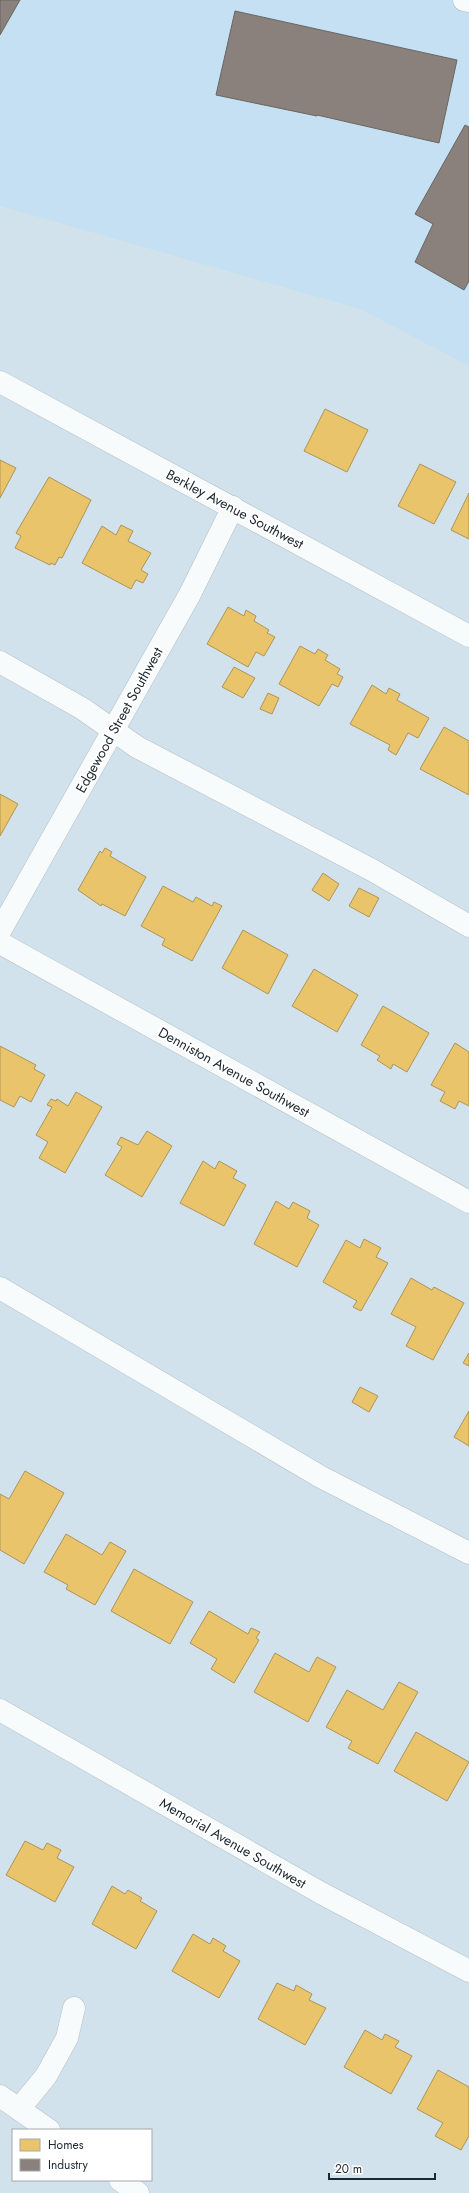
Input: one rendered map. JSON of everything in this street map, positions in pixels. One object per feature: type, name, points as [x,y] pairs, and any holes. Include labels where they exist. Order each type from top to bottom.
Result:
[{"type":"street","points":[[464,0],[469,1]]},
{"type":"street","name":"Berkley Avenue Southwest","points":[[0,382],[469,636]]},
{"type":"street","name":"Edgewood Street Southwest","points":[[0,931],[190,594],[233,507]]},
{"type":"street","points":[[0,662],[83,709],[137,747],[372,870],[469,926]]},
{"type":"street","name":"Denniston Avenue Southwest","points":[[0,943],[469,1202]]},
{"type":"street","points":[[0,1288],[321,1477],[469,1553]]},
{"type":"street","name":"Memorial Avenue Southwest","points":[[0,1710],[321,1893],[469,1972]]},
{"type":"street","points":[[19,2109],[46,2076],[67,2038],[74,2008]]},
{"type":"street","points":[[0,2096],[48,2129]]},
{"type":"street","points":[[121,2181],[138,2193]]},
{"type":"shaded area","points":[[0,0],[469,0],[469,366],[360,309],[0,206]]},
{"type":"building: Homes","points":[[325,409],[368,430],[347,472],[304,451]]},
{"type":"building: Homes","points":[[0,460],[16,468],[0,498]]},
{"type":"building: Homes","points":[[420,464],[456,482],[434,524],[398,506]]},
{"type":"building: Homes","points":[[49,477],[91,500],[62,558],[59,557],[55,565],[51,563],[50,565],[15,548],[21,536],[16,533]]},
{"type":"building: Homes","points":[[469,493],[469,539],[451,530]]},
{"type":"building: Homes","points":[[121,525],[133,531],[128,541],[151,553],[141,570],[148,574],[143,583],[136,580],[131,589],[82,563],[102,526],[116,535]]},
{"type":"building: Homes","points":[[228,607],[244,616],[246,610],[256,616],[254,621],[269,630],[267,633],[275,637],[264,656],[256,652],[248,667],[207,644]]},
{"type":"building: Homes","points":[[300,646],[315,654],[318,649],[328,655],[325,660],[340,669],[337,674],[343,677],[338,687],[332,684],[319,706],[279,684]]},
{"type":"building: Homes","points":[[234,667],[255,678],[243,698],[222,687]]},
{"type":"building: Homes","points":[[372,685],[386,694],[389,688],[400,694],[397,700],[429,718],[418,738],[408,733],[396,755],[388,750],[390,745],[350,724]]},
{"type":"building: Homes","points":[[268,693],[279,698],[272,714],[260,709]]},
{"type":"building: Homes","points":[[444,727],[469,741],[469,795],[420,769]]},
{"type":"building: Homes","points":[[0,794],[18,804],[0,836]]},
{"type":"building: Homes","points":[[105,848],[112,852],[110,856],[146,877],[125,916],[102,904],[101,906],[78,890],[100,851],[102,853]]},
{"type":"building: Homes","points":[[323,873],[339,884],[329,901],[312,890]]},
{"type":"building: Homes","points":[[163,886],[193,902],[196,897],[212,906],[214,902],[222,906],[192,961],[162,945],[165,939],[141,926]]},
{"type":"building: Homes","points":[[359,888],[379,898],[369,917],[349,906]]},
{"type":"building: Homes","points":[[243,930],[288,955],[268,994],[222,968]]},
{"type":"building: Homes","points":[[314,969],[358,995],[337,1032],[292,1006]]},
{"type":"building: Homes","points":[[383,1006],[429,1033],[407,1072],[393,1064],[391,1069],[377,1060],[380,1056],[361,1045]]},
{"type":"building: Homes","points":[[455,1043],[469,1052],[469,1106],[459,1101],[455,1109],[440,1101],[445,1092],[431,1085]]},
{"type":"building: Homes","points":[[0,1046],[36,1065],[34,1069],[45,1075],[31,1102],[20,1096],[14,1107],[0,1100]]},
{"type":"building: Homes","points":[[76,1092],[102,1107],[65,1173],[39,1158],[48,1142],[36,1135],[52,1107],[47,1105],[51,1099],[56,1101],[57,1099],[68,1106]]},
{"type":"building: Homes","points":[[147,1131],[172,1146],[142,1197],[105,1175],[122,1147],[117,1144],[121,1137],[138,1145]]},
{"type":"building: Homes","points":[[203,1161],[215,1169],[219,1161],[237,1171],[233,1178],[246,1185],[224,1226],[180,1203]]},
{"type":"building: Homes","points":[[276,1201],[289,1209],[293,1202],[310,1211],[307,1218],[319,1225],[297,1267],[254,1244]]},
{"type":"building: Homes","points":[[364,1239],[381,1248],[376,1257],[388,1263],[361,1311],[353,1307],[357,1301],[323,1282],[346,1240],[360,1248]]},
{"type":"building: Homes","points":[[411,1278],[432,1290],[434,1287],[464,1303],[433,1360],[406,1346],[416,1327],[391,1314]]},
{"type":"building: Homes","points":[[469,1353],[469,1366],[463,1363]]},
{"type":"building: Homes","points":[[360,1387],[378,1396],[369,1412],[352,1402]]},
{"type":"building: Homes","points":[[469,1411],[469,1446],[454,1437]]},
{"type":"building: Homes","points":[[25,1471],[64,1493],[24,1564],[0,1550],[0,1494],[9,1499]]},
{"type":"building: Homes","points":[[66,1534],[102,1555],[110,1542],[126,1551],[95,1605],[66,1589],[68,1585],[44,1572]]},
{"type":"building: Homes","points":[[134,1569],[193,1602],[170,1644],[111,1611]]},
{"type":"building: Homes","points":[[209,1611],[248,1634],[251,1628],[260,1632],[256,1638],[259,1640],[234,1683],[211,1669],[217,1659],[190,1643]]},
{"type":"building: Homes","points":[[275,1653],[309,1672],[317,1657],[336,1667],[308,1722],[254,1692]]},
{"type":"building: Homes","points":[[399,1682],[418,1692],[378,1764],[348,1748],[352,1741],[326,1727],[347,1690],[383,1710]]},
{"type":"building: Homes","points":[[416,1732],[469,1762],[447,1801],[394,1771]]},
{"type":"building: Homes","points":[[25,1841],[43,1850],[47,1843],[61,1850],[57,1858],[74,1867],[55,1902],[6,1875]]},
{"type":"building: Homes","points":[[112,1886],[125,1894],[128,1890],[142,1898],[140,1901],[157,1911],[136,1949],[92,1924]]},
{"type":"building: Homes","points":[[193,1934],[210,1944],[213,1938],[226,1946],[223,1951],[240,1961],[219,1998],[172,1971]]},
{"type":"building: Homes","points":[[277,1983],[294,1991],[296,1985],[312,1994],[309,2000],[326,2008],[305,2045],[258,2019]]},
{"type":"building: Homes","points":[[365,2030],[382,2040],[385,2034],[399,2041],[395,2047],[412,2056],[391,2094],[344,2067]]},
{"type":"building: Homes","points":[[438,2070],[469,2087],[469,2136],[461,2150],[435,2136],[443,2123],[417,2109]]},
{"type":"building: Industry","points":[[0,0],[20,0],[0,35]]},
{"type":"building: Industry","points":[[235,11],[457,60],[439,143],[317,115],[216,95]]},
{"type":"building: Industry","points":[[465,125],[469,127],[469,281],[464,290],[415,262],[433,224],[415,214]]}]
